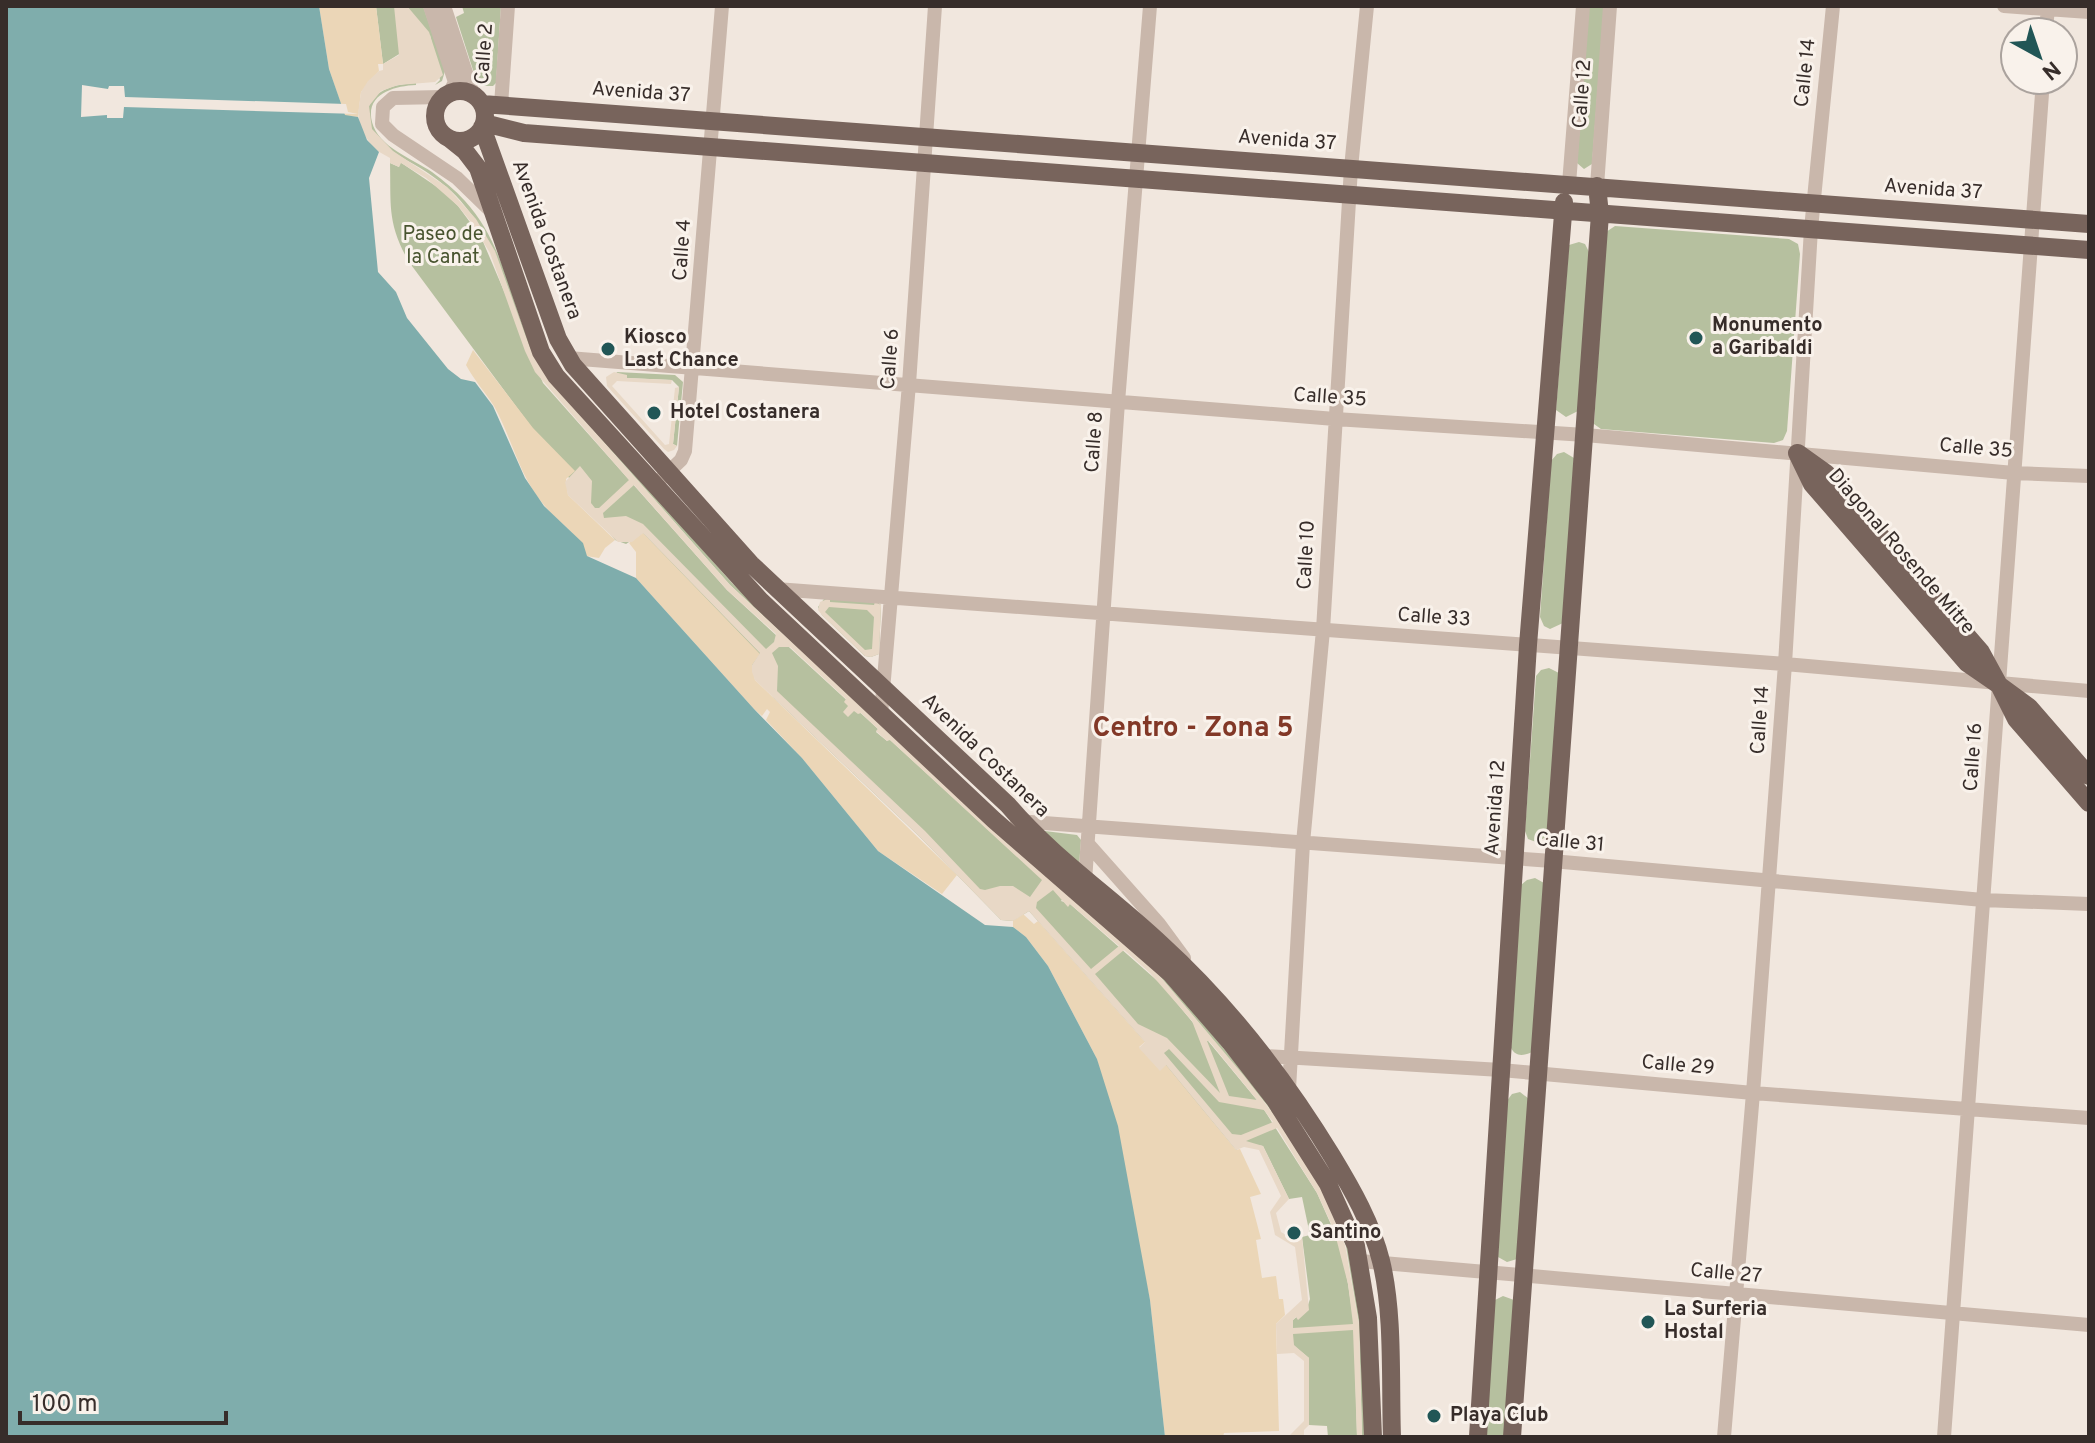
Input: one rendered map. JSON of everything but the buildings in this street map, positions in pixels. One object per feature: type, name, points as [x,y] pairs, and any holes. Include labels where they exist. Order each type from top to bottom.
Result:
[{"type":"main road","points":[[463,90],[478,99],[483,125],[467,140],[450,139],[440,132],[435,120],[436,107],[447,94],[463,90]]},
{"type":"main road","name":"Avenida 37","points":[[478,99],[501,105],[2089,224]]},
{"type":"main road","points":[[483,125],[524,133],[2089,250]]},
{"type":"main road","name":"Avenida Costanera","points":[[483,125],[539,287],[568,358],[760,600],[1001,826],[1171,974],[1230,1042],[1282,1094],[1343,1174],[1367,1222],[1382,1263],[1388,1319],[1392,1437]]},
{"type":"main road","name":"Avenida Costanera","points":[[450,139],[473,160],[546,361],[576,399],[1085,881],[1147,931],[1205,988],[1264,1056],[1350,1230],[1360,1261],[1368,1318],[1373,1437]]},
{"type":"main road","name":"Avenida 12","points":[[1478,1437],[1528,645],[1562,211],[1569,184]]},
{"type":"main road","points":[[1512,1437],[1567,647],[1585,435],[1600,214],[1597,186]]},
{"type":"main road","name":"Diagonal Rosende Mitre","points":[[1797,453],[1826,473],[1981,652],[2016,719],[2089,803]]},
{"type":"main road","name":"Diagonal Rosende Mitre","points":[[1999,685],[2029,707],[2089,776]]},
{"type":"street","points":[[430,6],[455,82],[447,94],[393,98],[383,107],[382,124],[393,135],[457,178],[494,213]]},
{"type":"street","points":[[444,6],[478,99]]},
{"type":"street","name":"Calle 2","points":[[501,105],[508,6]]},
{"type":"street","name":"Calle 4","points":[[662,479],[681,460],[685,451],[722,6]]},
{"type":"street","name":"Calle 6","points":[[881,714],[909,384],[935,6]]},
{"type":"street","name":"Calle 8","points":[[1085,881],[1118,402],[1150,6]]},
{"type":"street","name":"Calle 10","points":[[1282,1094],[1291,1059],[1303,843],[1323,630],[1349,195],[1367,6]]},
{"type":"street","name":"Calle 12","points":[[1569,184],[1583,6]]},
{"type":"street","name":"Calle 12","points":[[1597,186],[1610,6]]},
{"type":"street","name":"Calle 14","points":[[1724,1437],[1785,664],[1813,202],[1833,6]]},
{"type":"street","points":[[2004,6],[2089,12]]},
{"type":"street","name":"Calle 16","points":[[1944,1437],[2042,96]]},
{"type":"street","name":"Calle 35","points":[[568,358],[1335,419],[1585,435],[2014,473],[2089,476]]},
{"type":"street","name":"Calle 33","points":[[776,589],[1567,647],[2089,691]]},
{"type":"street","name":"Calle 31","points":[[1001,826],[1020,820],[1769,879],[1983,900],[2089,904]]},
{"type":"street","points":[[1088,844],[1159,924],[1205,988]]},
{"type":"street","name":"Calle 29","points":[[1264,1056],[1501,1070],[1753,1093],[2089,1118]]},
{"type":"street","name":"Calle 27","points":[[1360,1261],[2089,1325]]},
{"type":"green space","points":[[376,6],[423,6],[445,71],[442,81],[435,85],[440,80],[430,35],[383,64]]},
{"type":"green space","points":[[462,6],[501,6],[496,83],[493,86],[484,86],[473,70],[456,17],[464,13]]},
{"type":"green space","points":[[1589,6],[1604,6],[1592,164],[1584,169],[1577,163]]},
{"type":"green space","points":[[416,83],[383,93],[377,98],[371,112],[376,131],[397,152],[432,172],[449,186],[481,222],[493,243],[527,335],[550,378],[732,583],[1050,876],[1155,966],[1269,1103],[1324,1188],[1349,1246],[1362,1324],[1365,1437],[1362,1437],[1359,1324],[1346,1246],[1322,1190],[1267,1105],[1153,968],[1016,849],[730,585],[548,379],[525,337],[501,270],[480,226],[447,188],[385,146],[372,131],[368,112],[375,97],[389,88]]},
{"type":"green space","name":"Paseo de la Canat","points":[[400,162],[443,191],[481,237],[543,383],[727,590],[878,729],[876,732],[887,741],[889,739],[1063,898],[1061,901],[1070,904],[1161,984],[1261,1105],[1317,1193],[1341,1247],[1354,1324],[1357,1437],[1328,1437],[1327,1426],[1309,1425],[1309,1358],[1293,1345],[1293,1320],[1307,1308],[1310,1299],[1302,1237],[1310,1235],[1302,1197],[1289,1199],[1263,1146],[1247,1143],[1236,1150],[1029,911],[1013,921],[1001,920],[919,836],[774,698],[643,533],[626,544],[615,540],[409,262],[397,236],[391,203],[390,163],[399,167]]},
{"type":"green space","points":[[1615,226],[1789,239],[1798,244],[1800,254],[1787,431],[1783,440],[1774,443],[1601,429],[1594,424],[1606,232]]},
{"type":"green space","points":[[1585,244],[1589,252],[1578,411],[1566,417],[1556,410],[1569,245]]},
{"type":"green space","points":[[617,372],[675,375],[683,382],[677,446],[673,444],[679,387],[672,380],[627,378]]},
{"type":"green space","points":[[1564,452],[1574,458],[1563,623],[1550,629],[1544,626],[1540,617],[1551,461]]},
{"type":"green space","points":[[824,599],[876,601],[881,605],[879,654],[865,656],[822,615],[818,607]]},
{"type":"green space","points":[[1549,668],[1559,673],[1548,836],[1536,842],[1528,839],[1525,831],[1536,676],[1541,670]]},
{"type":"green space","points":[[1037,830],[1077,835],[1081,840],[1079,866]]},
{"type":"green space","points":[[1535,878],[1544,883],[1532,1052],[1520,1055],[1511,1048],[1521,885]]},
{"type":"green space","points":[[1520,1092],[1529,1099],[1517,1259],[1507,1262],[1498,1257],[1506,1102],[1512,1094]]},
{"type":"green space","points":[[1503,1296],[1514,1300],[1507,1437],[1483,1437],[1493,1301]]},
{"type":"sand","points":[[319,6],[376,6],[383,64],[378,64],[379,71],[361,92],[358,117],[345,116],[329,69]]},
{"type":"sand","points":[[473,350],[533,428],[575,471],[566,479],[568,495],[615,540],[599,558],[586,556],[579,541],[535,494],[494,406],[466,365]]},
{"type":"sand","points":[[643,533],[760,654],[752,665],[755,680],[957,875],[942,894],[878,851],[802,758],[766,720],[770,712],[767,709],[762,716],[754,709],[636,578],[636,552],[629,543]]},
{"type":"sand","points":[[1023,914],[1034,924],[1038,921],[1145,1042],[1139,1047],[1166,1065],[1236,1150],[1240,1149],[1261,1194],[1250,1197],[1261,1239],[1256,1240],[1262,1278],[1276,1276],[1279,1299],[1283,1299],[1285,1315],[1276,1324],[1279,1431],[1224,1433],[1223,1437],[1165,1437],[1150,1300],[1097,1059],[1048,966],[1026,937],[1013,927],[1013,921]]},
{"type":"shaded area","points":[[394,6],[407,6],[429,32],[443,75],[435,82],[398,85],[381,91],[369,106],[372,129],[393,151],[447,187],[476,219],[495,251],[530,348],[548,379],[730,585],[1016,849],[1153,968],[1278,1120],[1322,1190],[1345,1245],[1359,1324],[1362,1437],[1357,1437],[1353,1330],[1293,1334],[1294,1345],[1309,1358],[1309,1425],[1304,1430],[1304,1437],[1288,1437],[1304,1421],[1304,1361],[1294,1353],[1277,1354],[1276,1324],[1302,1300],[1295,1247],[1275,1235],[1270,1212],[1281,1196],[1259,1150],[1244,1147],[1236,1150],[1166,1065],[1160,1071],[1139,1048],[1145,1042],[1029,911],[1013,921],[1001,920],[919,836],[755,680],[752,665],[760,653],[643,533],[632,542],[618,542],[568,495],[565,482],[580,466],[592,481],[591,503],[595,508],[599,508],[629,480],[535,372],[490,253],[471,222],[426,178],[401,163],[399,167],[390,163],[390,158],[374,149],[361,130],[358,113],[361,92],[368,81],[383,70],[383,64],[399,55]],"holes":[[[634,485],[727,590],[776,634],[774,642],[766,649],[643,524],[626,516],[604,518],[603,513]],[[779,647],[790,647],[846,699],[844,702],[848,706],[843,712],[848,717],[854,711],[861,713],[878,729],[876,731],[887,741],[890,740],[1042,880],[1030,897],[1013,886],[980,889],[925,831],[777,691],[778,666],[772,653]],[[1053,890],[1068,907],[1070,904],[1119,946],[1091,969],[1036,908],[1037,902]],[[1124,950],[1150,973],[1192,1021],[1220,1093],[1167,1038],[1138,1024],[1095,974]],[[1207,1041],[1209,1041],[1257,1100],[1229,1096]],[[1169,1049],[1219,1102],[1264,1110],[1273,1122],[1241,1135],[1232,1134],[1164,1053]],[[1277,1128],[1317,1193],[1334,1230],[1348,1284],[1353,1324],[1293,1328],[1293,1320],[1296,1317],[1298,1320],[1309,1310],[1302,1237],[1293,1239],[1281,1232],[1276,1213],[1289,1199],[1263,1146],[1246,1141]]]},
{"type":"shaded area","points":[[614,372],[627,375],[627,378],[672,380],[671,384],[617,381],[612,386],[665,445],[669,444],[675,388],[679,387],[673,444],[677,446],[674,450],[668,452],[664,449],[607,386],[606,377]]},
{"type":"shaded area","points":[[830,598],[830,602],[874,605],[875,602],[881,605],[879,654],[865,656],[822,615],[818,610],[820,602]],"holes":[[[829,607],[867,610],[874,617],[872,649],[865,650],[825,612]]]},
{"type":"water","points":[[6,6],[319,6],[329,69],[345,115],[358,117],[367,140],[379,152],[369,178],[378,272],[396,292],[407,318],[448,369],[461,379],[475,382],[493,406],[525,478],[544,506],[583,543],[587,556],[636,578],[802,758],[878,851],[985,925],[1013,927],[1026,937],[1048,966],[1097,1059],[1118,1126],[1150,1300],[1165,1437],[6,1437]]},
{"type":"pier","points":[[82,85],[108,89],[109,86],[124,86],[125,97],[346,104],[348,112],[358,114],[124,107],[123,118],[107,118],[107,115],[81,117]]},
{"type":"place","name":"Monumento a Garibaldi","points":[[1696,338]]},
{"type":"place","name":"Kiosco Last Chance","points":[[608,349]]},
{"type":"place","name":"Hotel Costanera","points":[[654,413]]},
{"type":"place","name":"Santino","points":[[1294,1233]]},
{"type":"place","name":"La Surferia Hostal","points":[[1648,1322]]},
{"type":"place","name":"Playa Club","points":[[1434,1416]]},
{"type":"district","name":"Centro - Zona 5","points":[[1193,729]]}]
